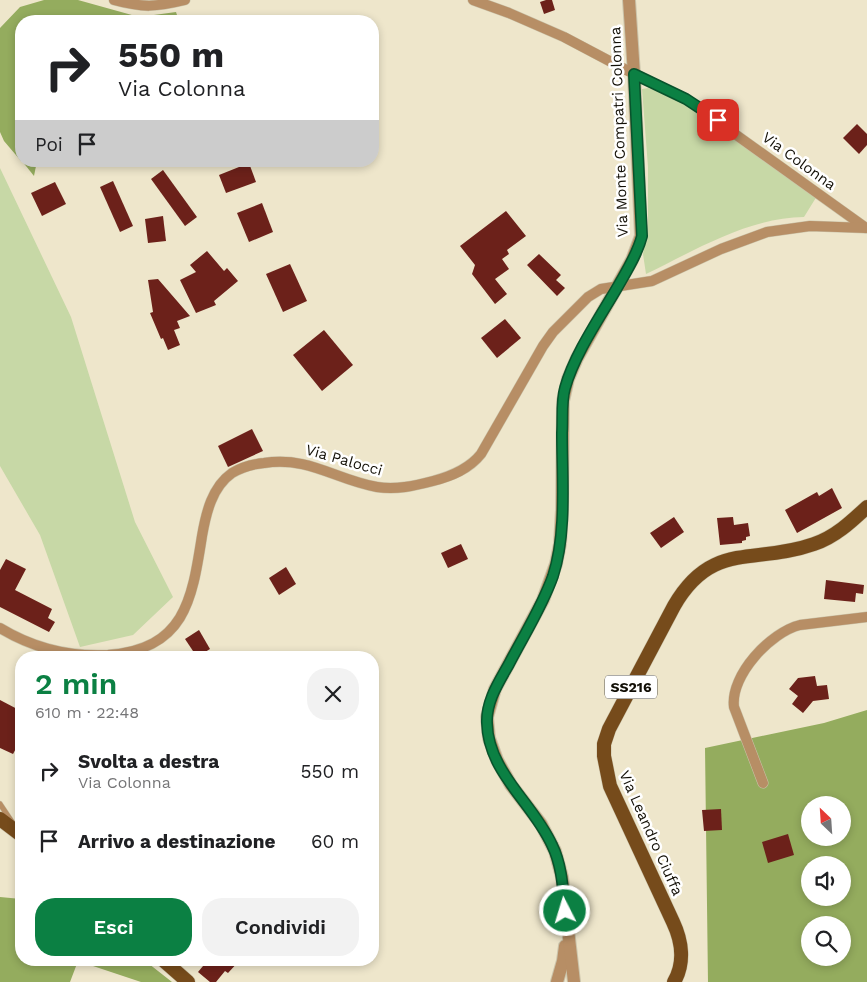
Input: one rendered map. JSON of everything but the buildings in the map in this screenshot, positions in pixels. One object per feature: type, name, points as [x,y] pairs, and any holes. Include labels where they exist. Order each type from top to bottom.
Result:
[{"type":"main road","name":"Via Leandro Ciuffa","points":[[674,982],[681,962],[678,933],[610,786],[604,756],[607,734],[674,606],[683,591],[695,577],[705,569],[720,563],[817,543],[841,530],[867,507]]},
{"type":"main road","points":[[0,819],[15,830]]},
{"type":"main road","points":[[170,966],[188,982]]},
{"type":"street","points":[[114,0],[147,7],[185,0]]},
{"type":"street","name":"Via Colonna","points":[[473,0],[509,13],[564,37],[703,109],[867,228]]},
{"type":"street","name":"Via Monte Compatri Colonna","points":[[574,982],[566,928],[562,877],[555,851],[540,824],[511,785],[497,760],[488,738],[487,717],[495,690],[543,600],[554,574],[561,534],[564,391],[577,358],[635,254],[642,232],[629,0]]},
{"type":"street","name":"Via Palocci","points":[[133,651],[152,644],[171,630],[184,610],[194,582],[207,511],[217,490],[232,474],[256,464],[277,461],[293,462],[316,467],[366,485],[387,488],[416,485],[461,471],[472,464],[481,454],[544,346],[560,323],[594,292],[652,281],[720,249],[767,232],[803,226],[867,228]]},
{"type":"street","points":[[763,783],[734,707],[734,694],[743,672],[764,647],[790,628],[837,620],[867,619]]},
{"type":"street","name":"Via Palocci","points":[[0,628],[21,640],[61,651]]},
{"type":"street","name":"Via Monte Compatri Colonna","points":[[557,980],[564,955],[566,928]]},
{"type":"street","name":"Via Monte Compatri Colonna","points":[[571,956],[581,982]]},
{"type":"lane","points":[[0,804],[15,826]]},
{"type":"green space","points":[[44,0],[78,0],[132,15],[15,15],[15,154],[4,141],[0,132],[0,28],[20,7]]},
{"type":"green space","points":[[176,12],[177,15],[154,15]]},
{"type":"green space","points":[[648,88],[670,95],[710,120],[817,196],[804,217],[762,223],[742,229],[646,274],[643,254],[648,224],[648,167],[642,89]]},
{"type":"green space","points":[[27,167],[36,167],[34,176]]},
{"type":"green space","points":[[0,168],[71,317],[135,522],[173,597],[133,635],[80,647],[40,535],[0,466]]},
{"type":"green space","points":[[867,710],[867,982],[708,982],[705,748],[824,723]]},
{"type":"green space","points":[[0,897],[15,898],[15,966],[76,966],[70,982],[0,982]]},
{"type":"green space","points":[[93,966],[152,966],[172,982],[141,982]]},
{"type":"route","points":[[565,911],[562,877],[555,851],[540,824],[511,785],[492,750],[488,738],[487,724],[490,701],[543,600],[554,574],[561,534],[564,391],[570,372],[632,260],[642,236],[634,74],[686,99],[718,120]]}]
